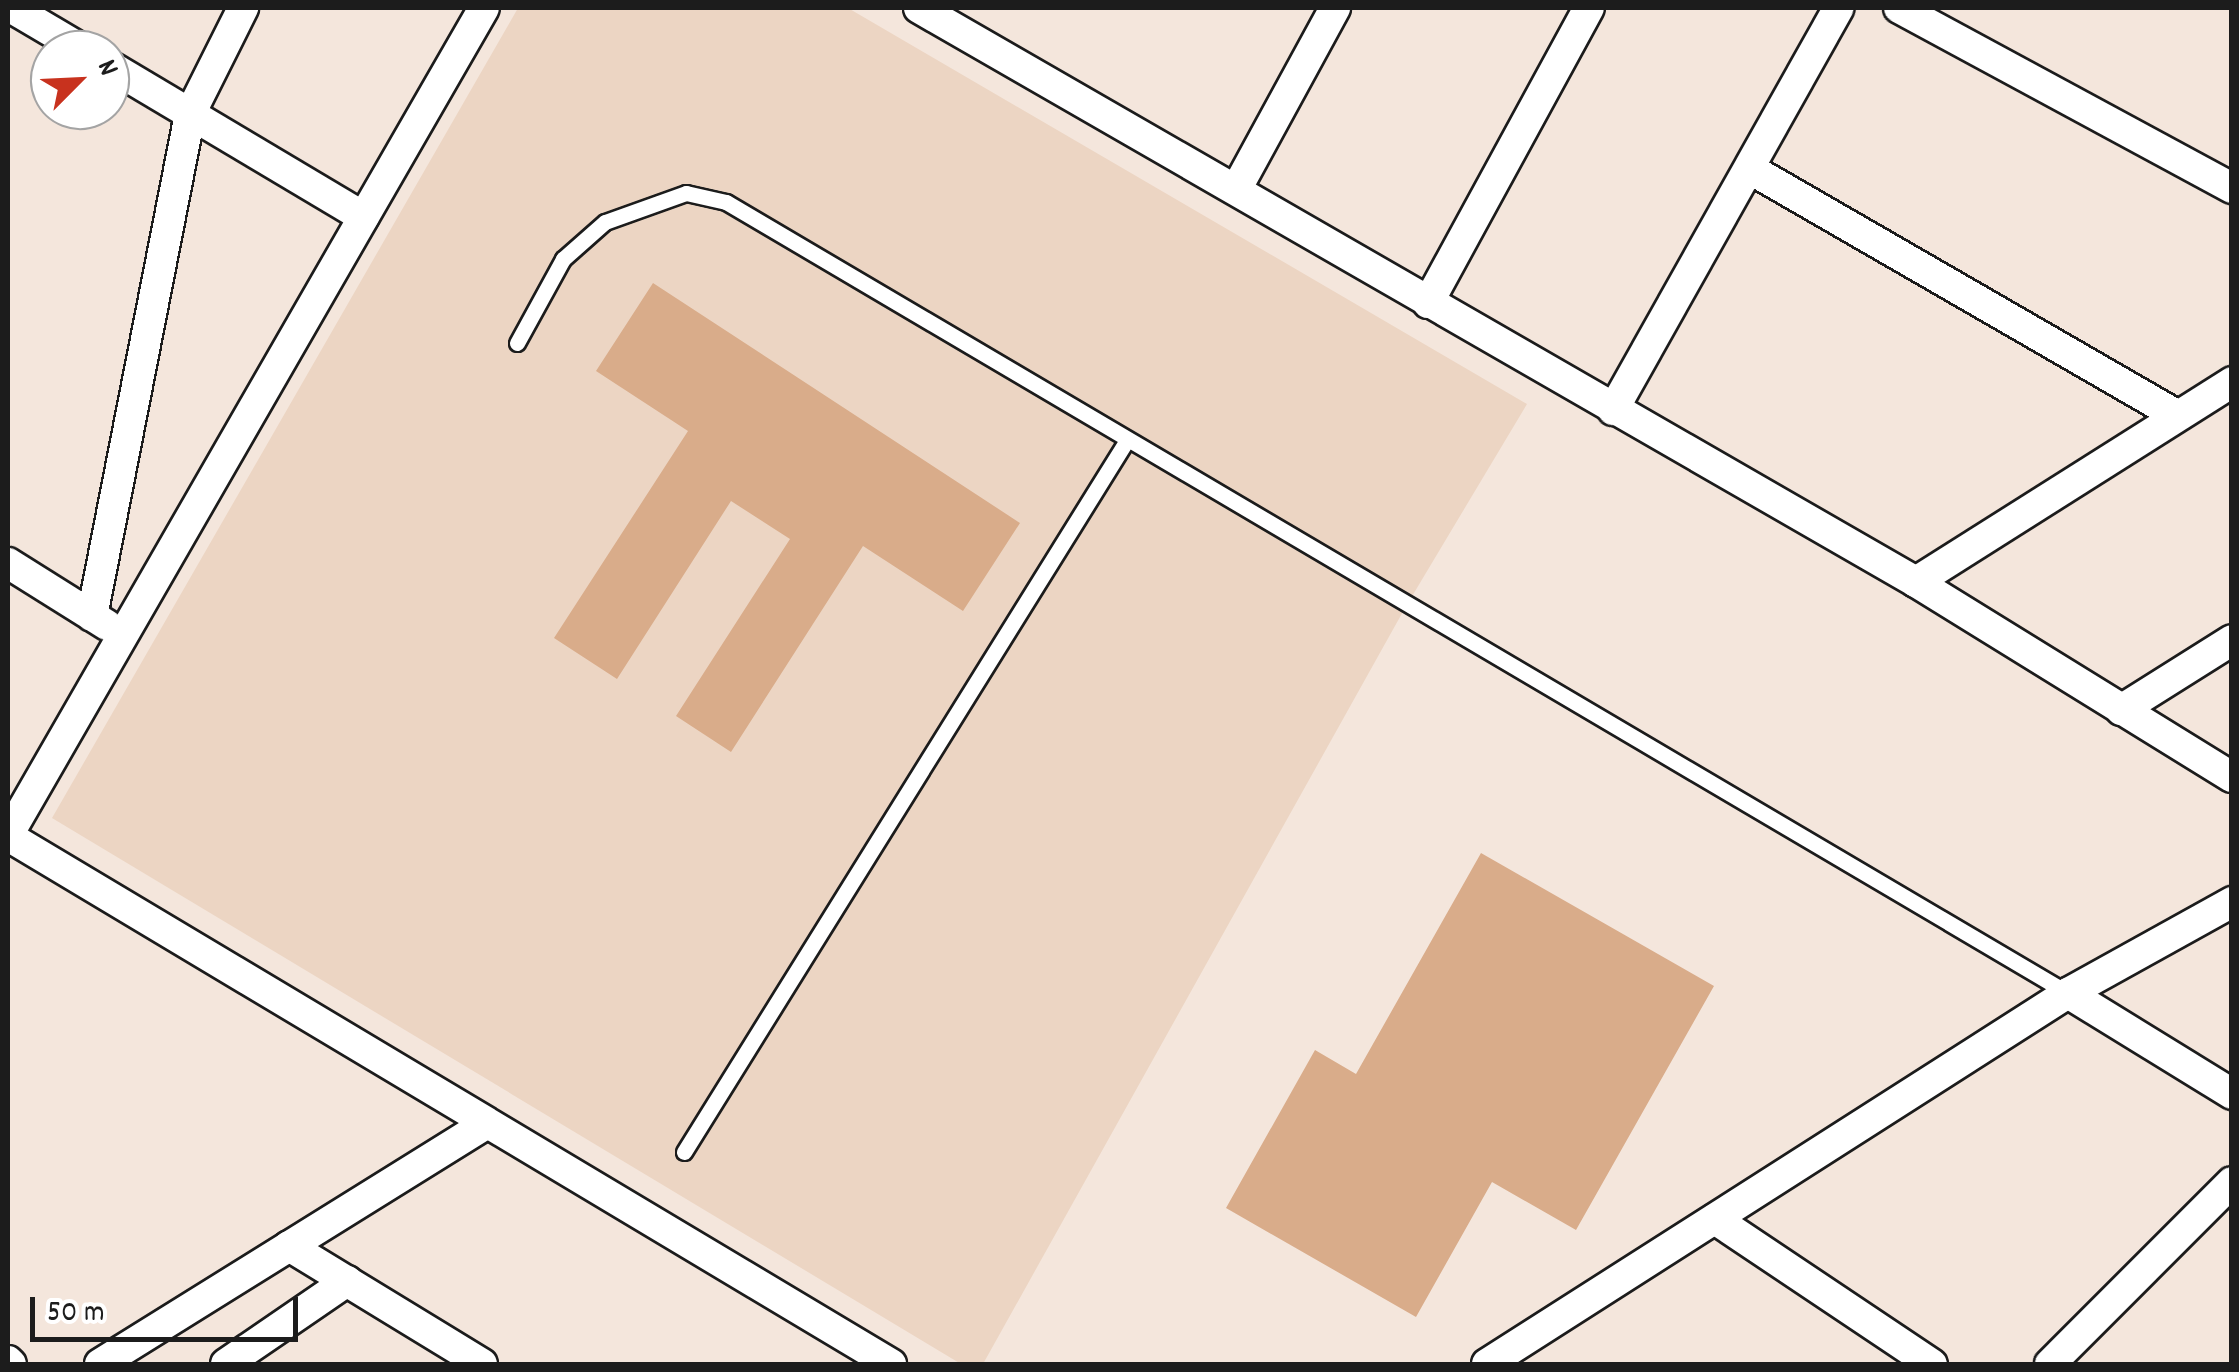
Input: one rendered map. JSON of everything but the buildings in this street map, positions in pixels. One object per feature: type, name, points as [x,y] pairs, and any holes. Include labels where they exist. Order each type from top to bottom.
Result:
[{"type":"street","points":[[12,8],[49,30]]},
{"type":"street","points":[[92,616],[190,114],[243,8]]},
{"type":"street","points":[[484,8],[8,836],[891,1364]]},
{"type":"street","points":[[919,8],[1238,186],[1428,303],[1916,582],[2232,778]]},
{"type":"street","points":[[1238,186],[1335,8]]},
{"type":"street","points":[[1428,303],[1589,8]]},
{"type":"street","points":[[1613,410],[1752,170],[1839,8]]},
{"type":"street","points":[[1899,8],[2232,188]]},
{"type":"street","points":[[130,78],[364,217]]},
{"type":"street","points":[[1752,170],[2176,415]]},
{"type":"street","points":[[1916,582],[2232,382]]},
{"type":"street","points":[[8,563],[122,635]]},
{"type":"street","points":[[2121,710],[2232,640]]},
{"type":"street","points":[[1511,1360],[1715,1219],[2068,993],[2232,902]]},
{"type":"street","points":[[2068,993],[2232,1094]]},
{"type":"street","points":[[100,1364],[484,1124]]},
{"type":"street","points":[[2050,1364],[2232,1182]]},
{"type":"street","points":[[1715,1219],[1932,1364]]},
{"type":"street","points":[[289,1246],[482,1364]]},
{"type":"street","points":[[226,1364],[346,1281]]},
{"type":"lane","points":[[518,343],[563,260],[605,222],[686,193],[726,202],[2068,993]]},
{"type":"lane","points":[[684,1152],[1127,440]]},
{"type":"shaded area","points":[[518,8],[848,8],[1527,404],[1405,608],[983,1364],[961,1364],[52,818]]}]
